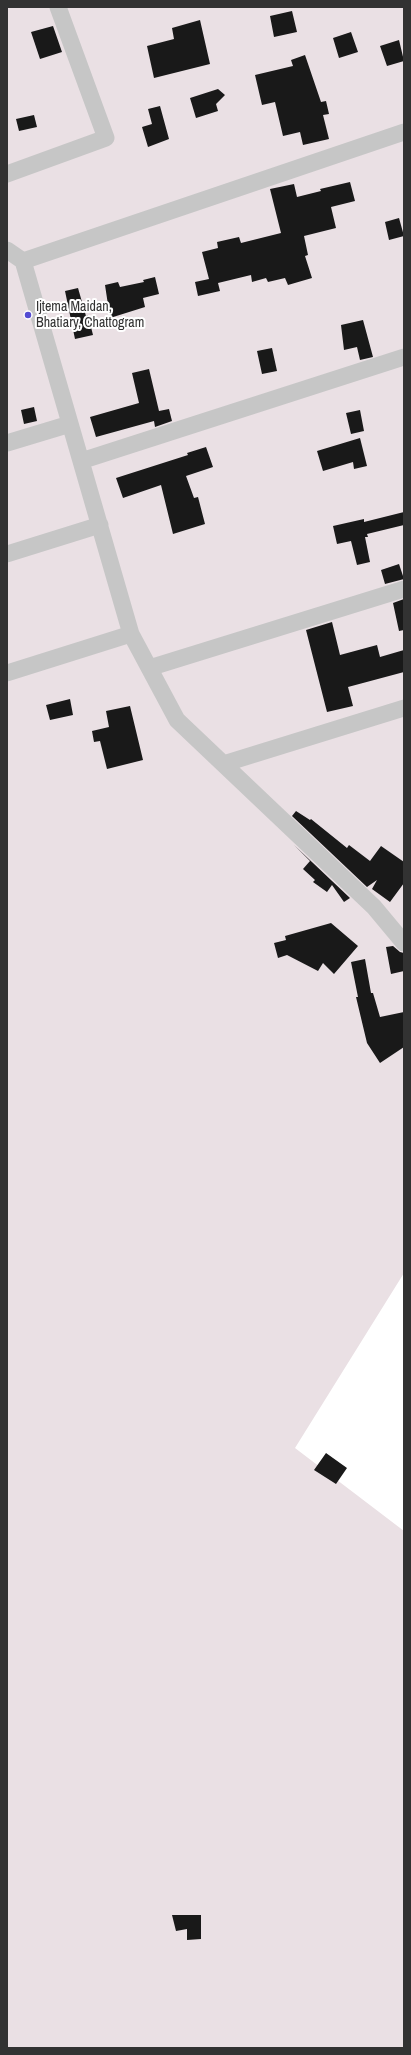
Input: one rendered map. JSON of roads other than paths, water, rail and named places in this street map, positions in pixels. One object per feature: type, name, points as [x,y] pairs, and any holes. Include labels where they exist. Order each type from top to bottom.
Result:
[{"type":"street","points":[[7,174],[106,138],[58,7]]},
{"type":"street","points":[[23,261],[404,132]]},
{"type":"street","points":[[7,250],[23,261],[131,634],[177,720],[374,907],[404,943]]},
{"type":"street","points":[[81,461],[404,357]]},
{"type":"street","points":[[7,443],[70,424]]},
{"type":"street","points":[[7,554],[100,525]]},
{"type":"street","points":[[149,668],[404,589]]},
{"type":"street","points":[[7,674],[131,634]]},
{"type":"street","points":[[223,764],[404,708]]},
{"type":"place","name":"Ijtema Maidan, Bhatiary, Chattogram","points":[[28,315]]}]
